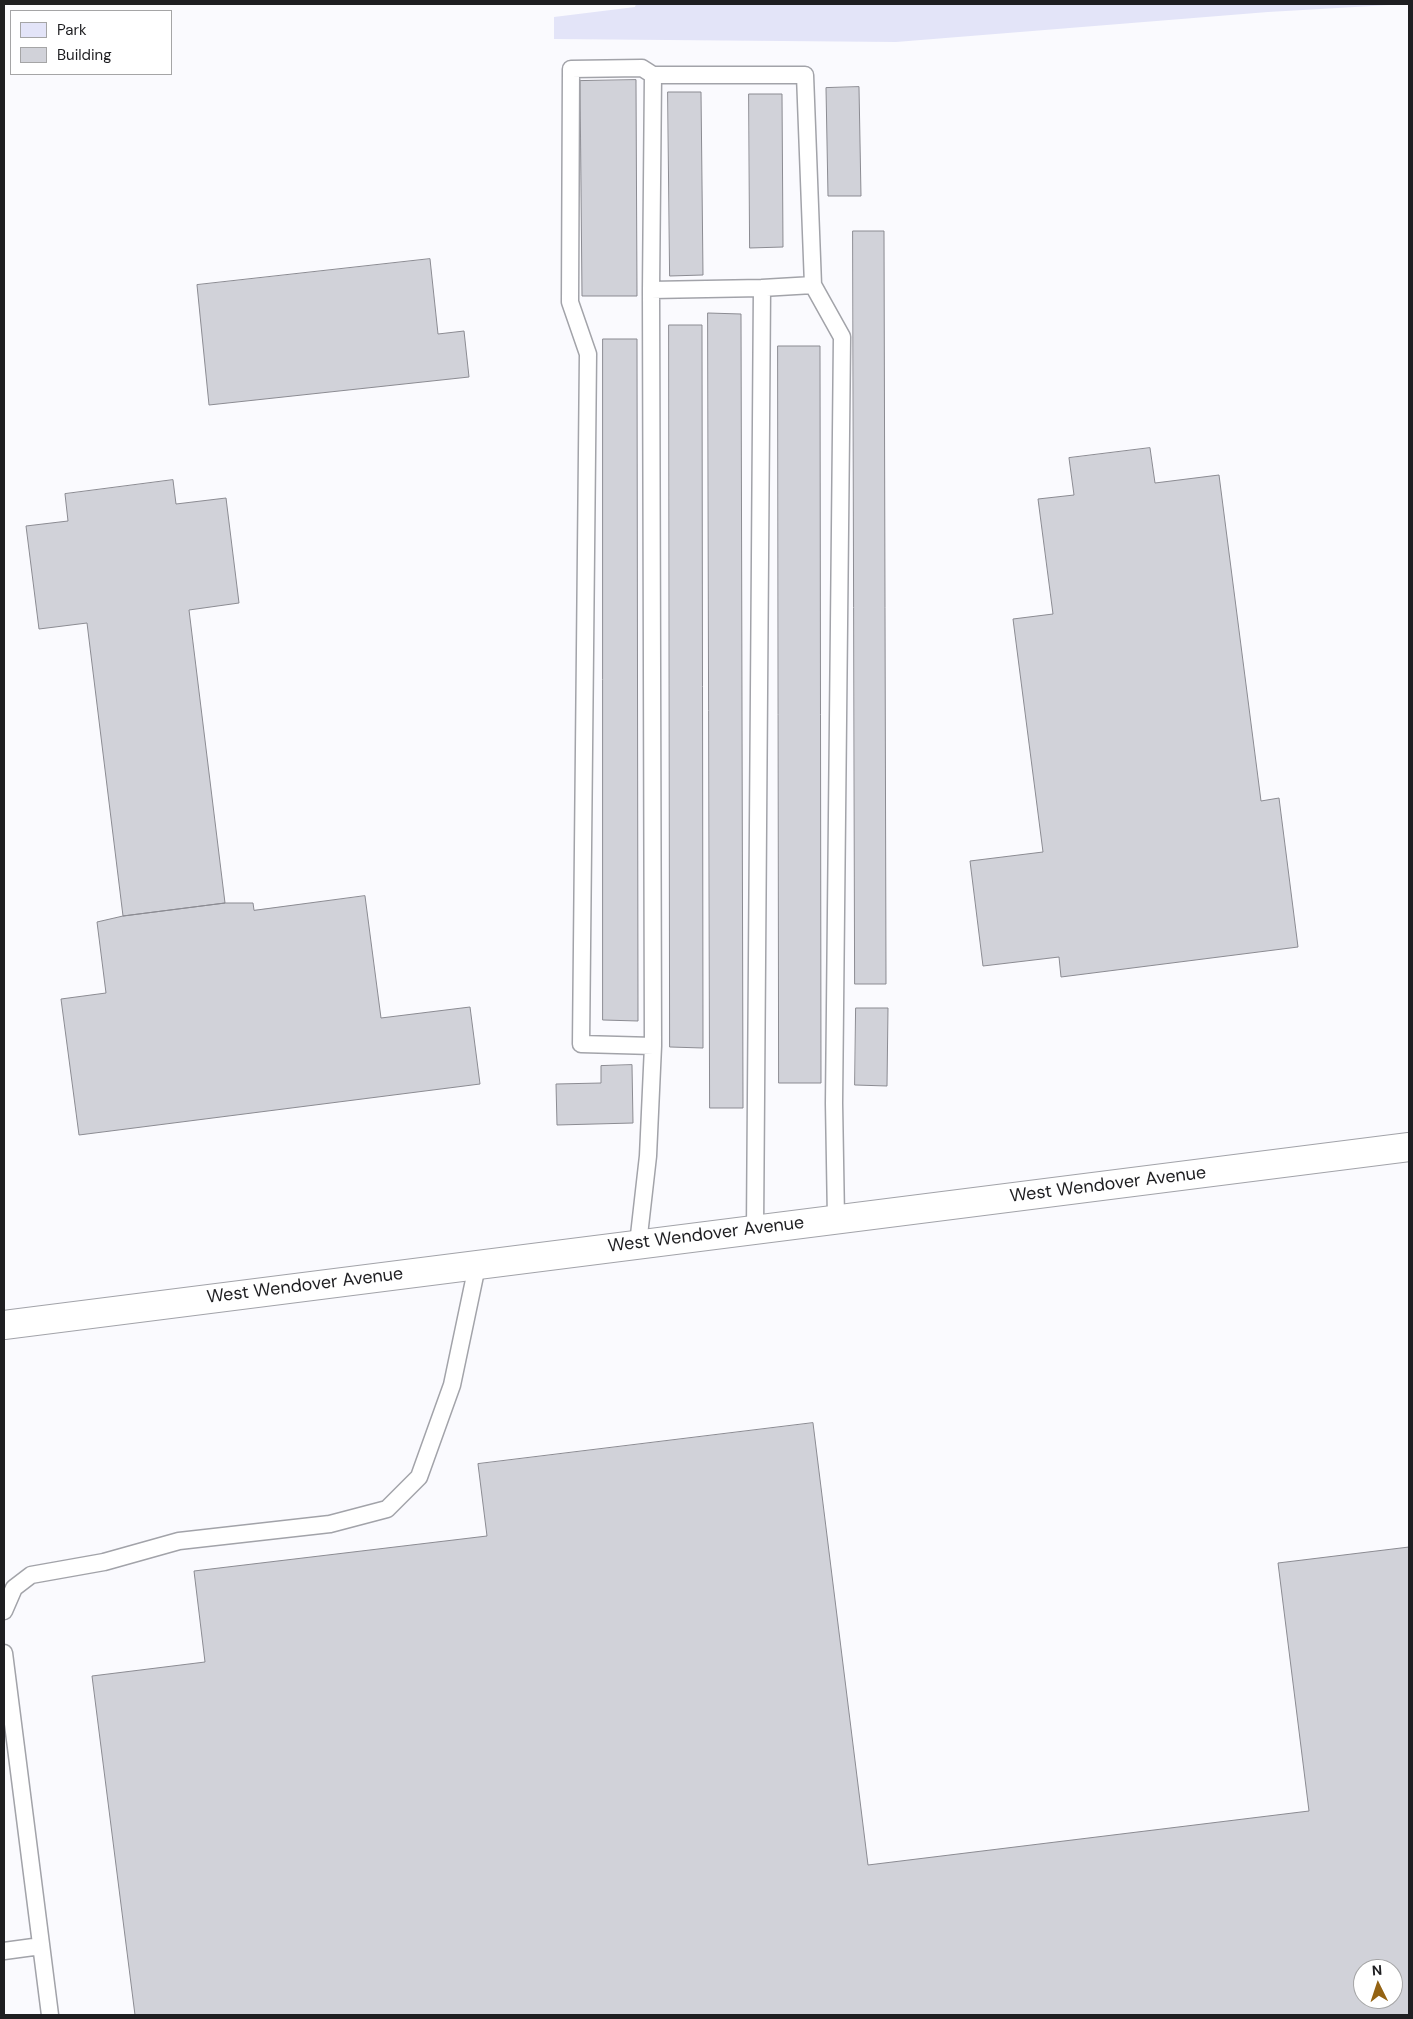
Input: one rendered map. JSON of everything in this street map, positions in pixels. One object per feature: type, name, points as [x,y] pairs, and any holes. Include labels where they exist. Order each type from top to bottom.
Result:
[{"type":"highway","name":"West Wendover Avenue","points":[[4,1325],[1409,1147]]},
{"type":"lane","points":[[653,1046],[581,1044],[588,354],[570,302],[570,69],[642,68],[653,75],[805,75],[813,285],[842,337],[834,1083],[836,1219]]},
{"type":"lane","points":[[638,1244],[648,1156],[653,1046],[651,290],[653,75]]},
{"type":"lane","points":[[651,290],[813,285]]},
{"type":"lane","points":[[755,1229],[762,288]]},
{"type":"lane","points":[[4,1610],[9,1585],[31,1575],[104,1562],[179,1541],[330,1524],[387,1509],[419,1477],[452,1385],[477,1266]]},
{"type":"lane","points":[[4,1653],[50,2015]]},
{"type":"lane","points":[[4,1951],[41,1946]]},
{"type":"green space","points":[[636,4],[1407,4],[1268,12],[896,42],[554,39],[554,17],[635,7]]},
{"type":"building","points":[[636,80],[637,296],[582,296],[580,81]]},
{"type":"building","points":[[859,87],[861,196],[828,196],[826,88]]},
{"type":"building","points":[[668,92],[701,92],[703,275],[670,276]]},
{"type":"building","points":[[749,94],[782,94],[783,247],[750,248]]},
{"type":"building","points":[[853,231],[884,231],[886,984],[855,984]]},
{"type":"building","points":[[430,259],[438,334],[464,331],[469,377],[209,405],[197,285]]},
{"type":"building","points":[[708,313],[741,314],[743,1108],[710,1108]]},
{"type":"building","points":[[669,325],[702,325],[703,1048],[670,1047]]},
{"type":"building","points":[[603,339],[637,339],[638,1021],[603,1020]]},
{"type":"building","points":[[778,346],[820,346],[821,1083],[779,1083]]},
{"type":"building","points":[[1150,448],[1155,483],[1219,475],[1261,801],[1279,798],[1298,947],[1061,977],[1059,957],[983,966],[970,861],[1043,852],[1013,619],[1053,614],[1038,499],[1074,495],[1069,458]]},
{"type":"building","points":[[173,480],[176,504],[226,498],[239,603],[189,610],[225,903],[123,916],[87,623],[39,629],[26,526],[68,521],[65,494]]},
{"type":"building","points":[[365,896],[381,1018],[470,1007],[480,1084],[79,1135],[61,999],[106,993],[97,922],[123,916],[225,903],[253,903],[254,910]]},
{"type":"building","points":[[856,1008],[888,1008],[887,1086],[855,1085]]},
{"type":"building","points":[[632,1065],[633,1123],[557,1125],[556,1084],[601,1083],[601,1066]]},
{"type":"building","points":[[813,1423],[868,1865],[1309,1811],[1278,1563],[1409,1547],[1409,2015],[135,2015],[92,1676],[205,1662],[194,1571],[487,1536],[478,1464]]}]
